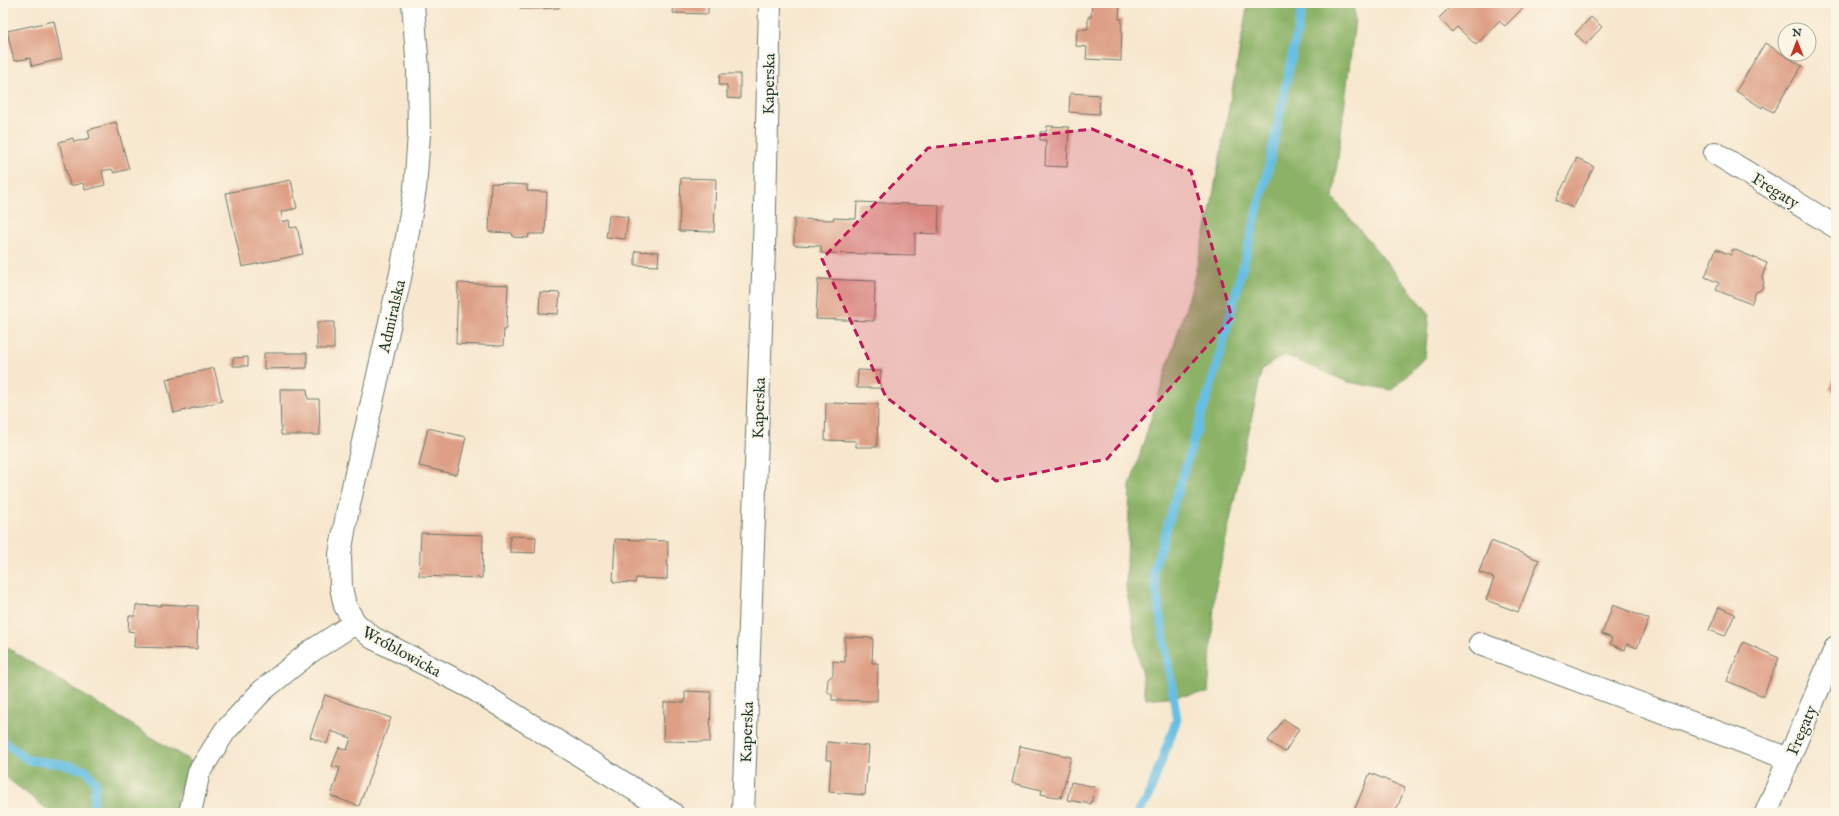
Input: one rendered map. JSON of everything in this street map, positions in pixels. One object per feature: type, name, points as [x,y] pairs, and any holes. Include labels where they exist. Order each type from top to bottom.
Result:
[{"type":"street","name":"Admiralska","points":[[355,623],[345,606],[341,587],[340,554],[348,509],[401,273],[415,189],[419,134],[419,103],[413,3]]},
{"type":"street","name":"Kaperska","points":[[743,813],[764,247],[770,3]]},
{"type":"street","name":"Fregaty","points":[[1716,152],[1836,227]]},
{"type":"street","name":"Wróblowicka","points":[[190,813],[199,772],[225,731],[262,691],[310,652],[355,623],[373,638],[472,688],[672,813]]},
{"type":"street","points":[[1480,644],[1789,759]]},
{"type":"street","name":"Fregaty","points":[[1766,813],[1836,647]]},
{"type":"highlighted area","points":[[1092,129],[1191,171],[1232,318],[1107,459],[996,481],[886,397],[822,259],[928,148]]},
{"type":"green space","points":[[1248,3],[1353,3],[1355,20],[1333,198],[1429,313],[1425,357],[1392,390],[1348,382],[1284,355],[1262,369],[1215,591],[1208,693],[1146,699],[1126,587],[1130,486],[1190,294],[1210,212]]},
{"type":"green space","points":[[3,645],[192,762],[177,797],[176,813],[52,813],[3,775]]},
{"type":"building","points":[[505,3],[559,3],[559,8],[522,9],[518,6],[505,6]]},
{"type":"building","points":[[674,3],[708,3],[708,14],[673,13]]},
{"type":"building","points":[[1092,3],[1120,4],[1119,19],[1122,19],[1121,61],[1086,59],[1087,47],[1076,46],[1077,29],[1088,29],[1088,17],[1091,17]]},
{"type":"building","points":[[1454,3],[1521,3],[1524,7],[1505,26],[1499,21],[1476,45],[1457,27],[1452,32],[1439,18]]},
{"type":"building","points":[[1591,17],[1602,27],[1586,44],[1575,34]]},
{"type":"building","points":[[54,21],[62,59],[32,66],[30,58],[14,61],[7,31]]},
{"type":"building","points":[[1765,43],[1777,50],[1777,62],[1796,62],[1802,66],[1773,112],[1763,106],[1762,108],[1736,91]]},
{"type":"building","points":[[720,74],[740,74],[740,99],[727,98],[727,85],[719,85]]},
{"type":"building","points":[[1070,93],[1100,95],[1099,114],[1069,112]]},
{"type":"building","points":[[116,122],[129,169],[114,173],[112,169],[102,171],[105,185],[85,190],[83,183],[70,186],[59,142],[73,138],[74,142],[90,138],[88,130]]},
{"type":"building","points":[[1047,126],[1069,127],[1067,167],[1045,166],[1046,140],[1040,140],[1040,132],[1046,132]]},
{"type":"building","points":[[1577,158],[1594,167],[1573,208],[1556,200]]},
{"type":"building","points":[[681,178],[716,179],[714,232],[679,231]]},
{"type":"building","points":[[291,180],[297,208],[281,212],[283,222],[289,220],[290,228],[297,227],[303,254],[242,267],[226,193]]},
{"type":"building","points":[[491,183],[527,185],[527,191],[547,192],[545,234],[529,234],[528,238],[513,237],[512,233],[489,232]]},
{"type":"building","points":[[857,202],[939,205],[938,234],[915,233],[915,255],[821,253],[821,246],[794,245],[794,219],[856,219]]},
{"type":"building","points":[[609,215],[628,217],[625,239],[606,237]]},
{"type":"building","points":[[1716,249],[1731,255],[1733,249],[1767,263],[1762,277],[1764,283],[1761,290],[1756,292],[1751,304],[1716,290],[1719,283],[1705,277]]},
{"type":"building","points":[[635,251],[659,252],[658,266],[635,265]]},
{"type":"building","points":[[818,279],[875,281],[874,321],[816,319]]},
{"type":"building","points":[[458,283],[508,285],[506,329],[504,329],[503,346],[456,344]]},
{"type":"building","points":[[540,292],[560,293],[558,314],[539,313]]},
{"type":"building","points":[[317,322],[334,322],[334,349],[317,349]]},
{"type":"building","points":[[264,353],[307,353],[307,368],[264,369]]},
{"type":"building","points":[[248,357],[248,366],[233,366],[233,358]]},
{"type":"building","points":[[214,368],[222,401],[174,413],[166,379]]},
{"type":"building","points":[[858,370],[881,371],[880,388],[857,388]]},
{"type":"building","points":[[1836,374],[1836,393],[1829,390]]},
{"type":"building","points":[[280,389],[307,389],[308,399],[319,399],[320,435],[281,435]]},
{"type":"building","points":[[826,403],[878,404],[877,447],[856,447],[856,441],[825,440]]},
{"type":"building","points":[[428,428],[466,437],[457,475],[419,466]]},
{"type":"building","points":[[421,533],[483,535],[482,578],[419,576]]},
{"type":"building","points":[[510,536],[536,537],[535,553],[510,552]]},
{"type":"building","points":[[615,539],[668,541],[667,579],[636,578],[635,583],[613,582]]},
{"type":"building","points":[[1491,541],[1539,560],[1518,612],[1486,600],[1494,578],[1479,572]]},
{"type":"building","points":[[161,604],[198,606],[197,649],[134,647],[135,632],[128,631],[129,616],[135,616],[136,605],[161,606]]},
{"type":"building","points":[[1613,605],[1649,619],[1637,648],[1627,644],[1625,650],[1610,644],[1612,638],[1602,634]]},
{"type":"building","points":[[1719,607],[1735,614],[1725,636],[1709,630]]},
{"type":"building","points":[[845,637],[873,638],[872,663],[878,663],[877,701],[832,700],[832,695],[827,691],[828,679],[833,675],[833,661],[845,662]]},
{"type":"building","points":[[1743,642],[1779,658],[1763,696],[1727,681]]},
{"type":"building","points":[[685,691],[711,692],[710,742],[663,741],[664,702],[685,702]]},
{"type":"building","points":[[325,695],[391,718],[359,806],[331,796],[340,768],[332,766],[339,747],[347,750],[351,738],[331,731],[327,744],[310,737]]},
{"type":"building","points":[[1284,719],[1299,729],[1285,752],[1268,741]]},
{"type":"building","points":[[827,742],[869,746],[865,795],[829,792],[831,760],[826,760]]},
{"type":"building","points":[[1020,746],[1071,757],[1061,798],[1041,794],[1042,790],[1012,783]]},
{"type":"building","points":[[1370,773],[1405,788],[1395,813],[1353,813]]},
{"type":"building","points":[[1071,782],[1095,787],[1091,804],[1067,800]]},
{"type":"waterway","points":[[1137,813],[1147,800],[1177,719],[1153,572],[1217,365],[1267,174],[1303,3]]},
{"type":"waterway","points":[[3,739],[4,742],[28,760],[61,764],[86,770],[96,784],[92,813]]}]
